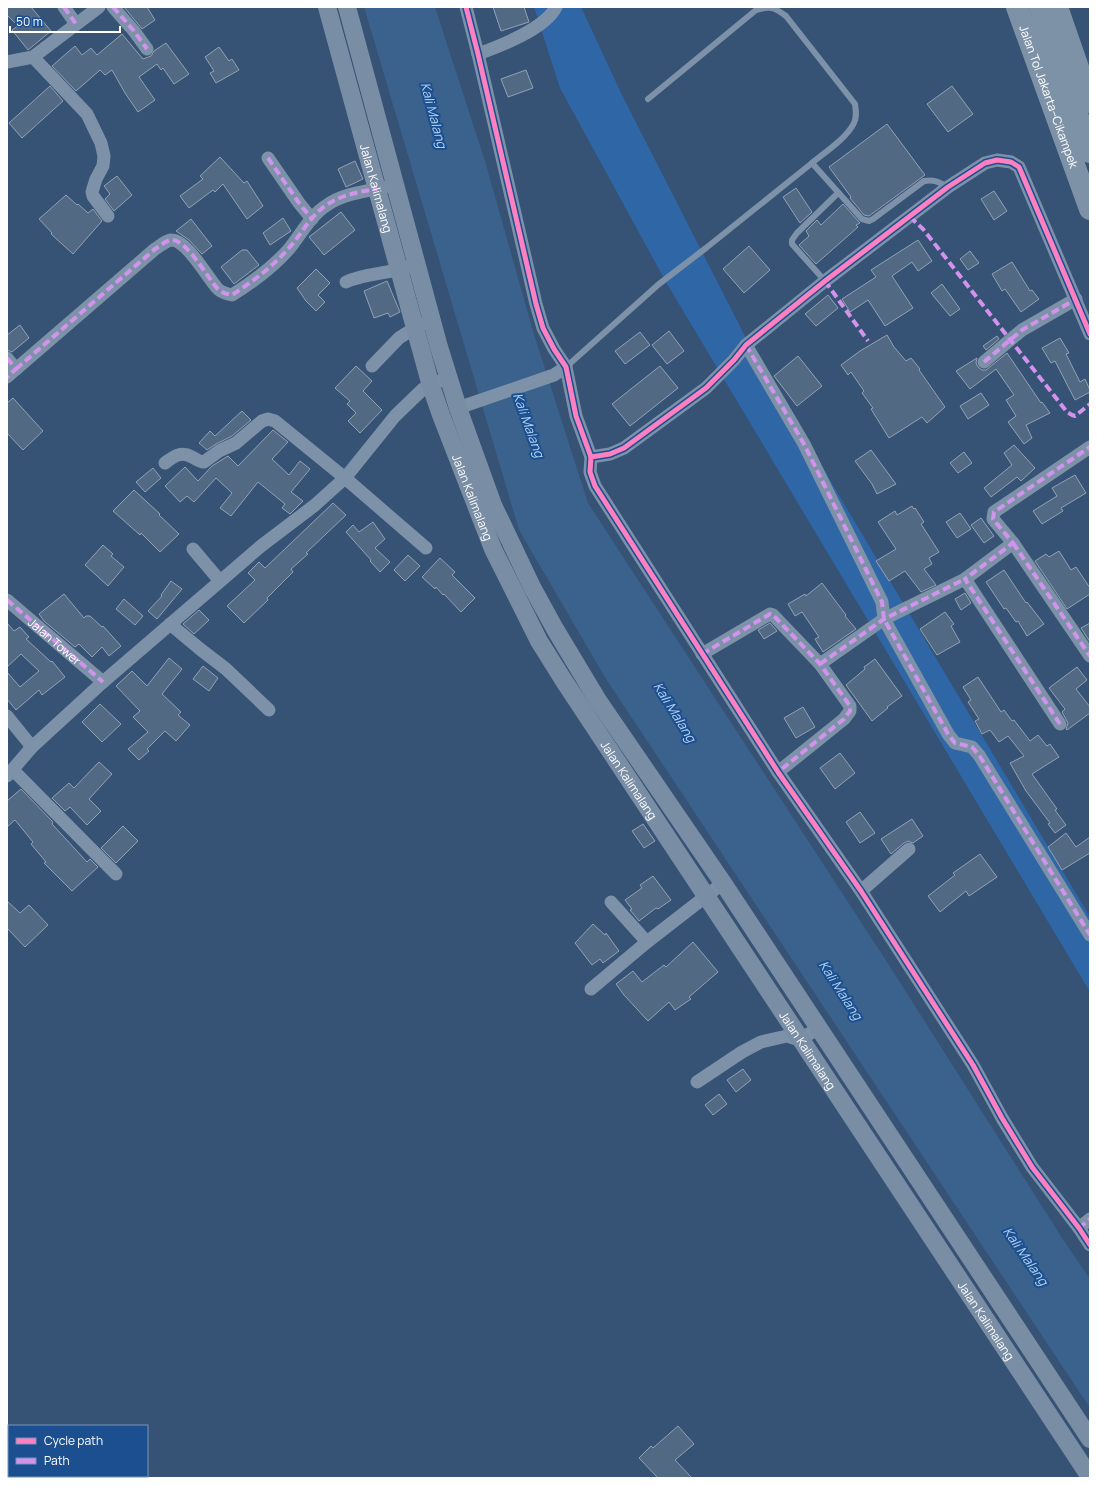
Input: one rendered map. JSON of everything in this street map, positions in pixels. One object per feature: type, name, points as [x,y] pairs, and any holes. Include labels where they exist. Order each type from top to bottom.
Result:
[{"type":"highway","name":"Jalan Tol Jakarta–Cikampek","points":[[1017,7],[1090,209]]},
{"type":"highway","points":[[1040,7],[1090,152]]},
{"type":"highway","points":[[1057,7],[1090,102]]},
{"type":"highway","points":[[1074,7],[1090,56]]},
{"type":"main road","name":"Jalan Kalimalang","points":[[328,7],[431,386],[493,549],[539,641],[800,1040],[1090,1477]]},
{"type":"main road","name":"Jalan Kalimalang","points":[[347,7],[448,378],[494,505],[532,587],[597,699],[723,883],[1090,1439]]},
{"type":"main road","points":[[335,32],[353,26]]},
{"type":"street","points":[[64,7],[76,24]]},
{"type":"street","points":[[7,62],[33,57],[99,7]]},
{"type":"street","points":[[114,7],[147,49]]},
{"type":"street","points":[[466,7],[538,310],[543,328],[566,367],[576,416],[590,457],[590,472],[595,486],[778,772],[861,891],[973,1065],[1002,1118],[1032,1167],[1079,1228],[1090,1245]]},
{"type":"street","points":[[478,54],[505,44],[530,30],[552,15],[556,7]]},
{"type":"street","points":[[33,57],[87,114],[101,143],[104,156],[103,166],[96,179],[92,192],[93,196],[108,216]]},
{"type":"street","points":[[268,158],[312,219]]},
{"type":"street","points":[[590,457],[610,454],[624,448],[706,388],[734,360],[746,345],[825,281],[948,187],[985,163],[998,160],[1011,162],[1019,167],[1090,334]]},
{"type":"street","points":[[7,358],[12,373],[154,249],[164,243],[172,240],[179,242],[203,268],[219,290],[226,294],[232,295],[272,265],[288,250],[316,213],[326,205],[337,199],[361,191],[396,185]]},
{"type":"street","points":[[346,282],[357,277],[400,270],[417,263]]},
{"type":"street","points":[[984,362],[1022,330],[1076,299]]},
{"type":"street","points":[[372,366],[399,338],[431,317]]},
{"type":"street","points":[[746,345],[804,444],[882,602],[884,619],[951,739],[960,745],[972,747],[979,755],[1090,935]]},
{"type":"street","points":[[458,408],[554,375],[566,367]]},
{"type":"street","points":[[116,874],[10,773],[32,747],[103,682],[261,546],[315,505],[345,478],[396,416],[423,389],[448,378]]},
{"type":"street","points":[[165,463],[175,456],[182,454],[188,454],[204,462],[219,451],[236,443],[251,432],[262,421],[268,419],[275,421],[345,478],[426,548]]},
{"type":"street","points":[[1090,447],[994,512],[993,519],[1013,543],[1090,656]]},
{"type":"street","points":[[820,664],[884,619],[965,580],[1013,543]]},
{"type":"street","points":[[193,549],[220,581]]},
{"type":"street","points":[[965,580],[1060,724]]},
{"type":"street","name":"Jalan Tower","points":[[7,600],[103,682]]},
{"type":"street","points":[[702,654],[770,614],[774,616],[820,664],[850,706],[850,711],[844,719],[778,772]]},
{"type":"street","points":[[170,624],[226,669],[269,710]]},
{"type":"street","points":[[7,716],[32,747]]},
{"type":"street","points":[[861,891],[908,849]]},
{"type":"street","points":[[591,989],[647,942],[723,883]]},
{"type":"street","points":[[612,902],[647,942]]},
{"type":"street","points":[[697,1082],[742,1052],[761,1042],[787,1036],[800,1040],[818,1028]]},
{"type":"street","points":[[1079,1228],[1090,1219]]},
{"type":"lane","points":[[566,367],[659,284],[812,163],[847,133],[854,124],[857,115],[855,104],[786,16],[776,9],[765,8],[756,10],[648,100]]},
{"type":"lane","points":[[812,163],[838,194],[862,219],[870,221],[924,181],[932,180],[940,182],[948,187]]},
{"type":"lane","points":[[825,281],[792,244],[792,240],[838,194]]},
{"type":"shaded area","points":[[534,7],[581,7],[623,97],[749,344],[1090,917],[1090,992],[667,284],[560,88]]},
{"type":"water","name":"Kali Malang","points":[[364,7],[435,7],[485,161],[533,331],[588,503],[889,965],[1064,1241],[1090,1279],[1090,1408],[606,679],[519,530]]},
{"type":"building","points":[[7,7],[31,7],[51,31],[28,50],[12,30],[18,26],[7,15]]},
{"type":"building","points":[[124,7],[147,7],[155,20],[142,29]]},
{"type":"building","points":[[493,7],[524,7],[529,22],[501,31]]},
{"type":"building","points":[[122,34],[143,59],[151,56],[154,51],[166,43],[189,74],[174,84],[163,68],[161,70],[157,64],[139,77],[155,100],[138,112],[112,70],[105,75],[100,70],[76,91],[52,66],[75,46],[82,55],[91,48],[97,55]]},
{"type":"building","points":[[219,47],[229,61],[232,59],[239,70],[216,83],[210,73],[214,71],[205,57]]},
{"type":"building","points":[[526,70],[533,88],[508,97],[501,79]]},
{"type":"building","points":[[50,86],[63,101],[22,138],[9,123]]},
{"type":"building","points":[[952,86],[973,114],[948,132],[927,104]]},
{"type":"building","points":[[887,124],[925,175],[869,216],[864,215],[850,198],[851,197],[829,167]]},
{"type":"building","points":[[220,157],[244,183],[247,181],[263,206],[247,219],[223,184],[215,192],[213,190],[189,208],[180,196],[203,179],[200,176]]},
{"type":"building","points":[[355,161],[363,179],[346,187],[338,169]]},
{"type":"building","points":[[117,176],[132,195],[114,211],[105,199],[110,194],[104,186]]},
{"type":"building","points":[[796,188],[812,212],[800,223],[783,197]]},
{"type":"building","points":[[994,191],[1007,211],[994,220],[981,199]]},
{"type":"building","points":[[66,195],[88,213],[93,209],[102,221],[73,254],[51,234],[52,233],[39,219]]},
{"type":"building","points":[[843,204],[860,223],[856,225],[858,227],[816,264],[799,245],[809,236],[806,231],[817,220],[821,225]]},
{"type":"building","points":[[341,212],[355,230],[324,255],[309,237]]},
{"type":"building","points":[[283,218],[291,231],[270,245],[263,233]]},
{"type":"building","points":[[191,219],[212,246],[202,254],[189,240],[176,231]]},
{"type":"building","points":[[918,240],[932,261],[918,271],[912,262],[892,276],[913,308],[885,326],[868,300],[850,312],[842,299],[876,277],[871,270]]},
{"type":"building","points":[[749,246],[770,270],[744,293],[723,269]]},
{"type":"building","points":[[242,250],[247,250],[259,265],[234,284],[221,267]]},
{"type":"building","points":[[970,251],[979,263],[968,270],[960,259]]},
{"type":"building","points":[[1012,262],[1030,291],[1032,290],[1039,299],[1021,312],[1005,289],[1002,291],[992,274]]},
{"type":"building","points":[[316,269],[330,283],[318,295],[325,302],[316,311],[306,301],[297,288]]},
{"type":"building","points":[[387,281],[400,312],[390,317],[388,313],[374,318],[364,291]]},
{"type":"building","points":[[942,284],[960,309],[950,316],[931,293]]},
{"type":"building","points":[[828,295],[838,308],[816,326],[805,314]]},
{"type":"building","points":[[20,325],[29,338],[12,352],[7,350],[7,335]]},
{"type":"building","points":[[669,331],[684,351],[667,364],[652,345]]},
{"type":"building","points":[[640,332],[650,345],[625,364],[615,351]]},
{"type":"building","points":[[887,335],[894,347],[906,361],[911,358],[920,369],[919,370],[945,407],[927,423],[922,417],[889,438],[871,409],[873,408],[862,393],[864,391],[851,372],[848,375],[841,365],[860,351]]},
{"type":"building","points":[[997,336],[999,339],[986,350],[983,346]]},
{"type":"building","points":[[1060,338],[1069,353],[1066,354],[1080,382],[1085,379],[1090,390],[1090,392],[1075,400],[1055,361],[1051,363],[1042,348]]},
{"type":"building","points":[[1007,353],[1041,403],[1042,402],[1050,413],[1026,425],[1032,438],[1024,444],[1008,422],[1016,416],[1006,400],[1014,395],[996,369],[970,389],[956,371],[977,358],[976,363],[978,367],[982,370],[986,370]]},
{"type":"building","points":[[798,356],[822,386],[797,406],[774,376]]},
{"type":"building","points":[[356,366],[372,381],[363,391],[382,410],[360,433],[348,421],[356,413],[347,404],[350,401],[335,388]]},
{"type":"building","points":[[660,366],[678,388],[630,426],[612,404]]},
{"type":"building","points":[[981,393],[989,405],[968,419],[960,406]]},
{"type":"building","points":[[13,398],[43,431],[23,450],[7,433],[7,403]]},
{"type":"building","points":[[242,411],[251,420],[232,436],[207,450],[199,443],[210,431],[215,436]]},
{"type":"building","points":[[273,430],[288,442],[272,459],[289,475],[300,461],[310,469],[291,492],[303,501],[290,514],[282,508],[285,504],[258,482],[231,516],[220,508],[232,493],[216,478],[194,502],[187,496],[180,502],[165,486],[185,467],[198,481],[212,466],[228,456],[238,466]]},
{"type":"building","points":[[1014,445],[1035,468],[1021,481],[1017,477],[991,497],[984,488],[1012,465],[1004,453]]},
{"type":"building","points":[[871,450],[896,484],[877,494],[872,484],[855,461]]},
{"type":"building","points":[[964,452],[972,463],[958,473],[950,463]]},
{"type":"building","points":[[153,468],[161,478],[145,492],[136,482]]},
{"type":"building","points":[[1075,475],[1086,493],[1061,508],[1063,511],[1042,524],[1033,511],[1057,496],[1052,488]]},
{"type":"building","points":[[134,490],[179,534],[160,552],[141,533],[140,535],[113,511]]},
{"type":"building","points":[[333,503],[346,515],[306,553],[308,554],[291,569],[293,572],[267,598],[268,600],[244,623],[227,606],[255,580],[248,573],[259,562],[265,568]]},
{"type":"building","points":[[912,506],[924,522],[921,524],[939,552],[929,558],[932,564],[924,569],[936,585],[921,592],[905,571],[889,581],[876,561],[896,549],[878,522],[895,511],[897,515]]},
{"type":"building","points":[[960,513],[971,529],[957,538],[946,522]]},
{"type":"building","points":[[981,518],[994,536],[984,543],[971,525]]},
{"type":"building","points":[[373,522],[385,539],[375,548],[390,562],[380,572],[346,532],[353,525],[359,532]]},
{"type":"building","points":[[103,545],[113,554],[111,556],[124,567],[108,586],[85,565]]},
{"type":"building","points":[[1059,551],[1071,570],[1076,567],[1090,588],[1090,594],[1067,609],[1035,561],[1046,554],[1049,557]]},
{"type":"building","points":[[408,555],[420,566],[405,581],[394,570]]},
{"type":"building","points":[[440,558],[455,572],[452,575],[475,598],[461,612],[444,594],[443,595],[436,587],[435,589],[422,577]]},
{"type":"building","points":[[1004,570],[1026,603],[1027,602],[1044,624],[1027,636],[1018,621],[1016,622],[1006,608],[1004,609],[986,582]]},
{"type":"building","points":[[171,581],[182,589],[157,619],[148,611],[162,596],[161,595]]},
{"type":"building","points":[[822,583],[856,629],[823,652],[815,639],[819,637],[802,612],[795,616],[788,604],[805,594],[806,596]]},
{"type":"building","points":[[965,593],[971,603],[961,610],[955,599]]},
{"type":"building","points":[[64,594],[84,618],[86,616],[90,616],[102,627],[103,626],[121,646],[109,656],[102,647],[92,657],[79,644],[75,647],[44,621],[39,614]]},
{"type":"building","points":[[124,599],[143,616],[135,625],[116,609]]},
{"type":"building","points":[[199,610],[209,620],[194,634],[183,624]]},
{"type":"building","points":[[945,612],[954,624],[951,626],[960,642],[937,655],[920,629]]},
{"type":"building","points":[[7,623],[14,631],[20,627],[29,637],[26,639],[51,662],[52,661],[65,677],[42,695],[39,690],[16,710],[7,699],[7,672],[20,687],[39,671],[21,654],[7,667]]},
{"type":"building","points":[[770,623],[777,631],[764,639],[758,630]]},
{"type":"building","points":[[1090,623],[1090,642],[1081,628]]},
{"type":"building","points":[[169,658],[182,669],[162,694],[181,712],[178,715],[190,725],[176,741],[165,731],[147,749],[149,751],[139,760],[128,749],[148,732],[133,717],[140,711],[116,686],[132,671],[147,686]]},
{"type":"building","points":[[875,659],[902,696],[872,721],[846,685],[865,669],[864,667]]},
{"type":"building","points":[[203,666],[218,678],[209,691],[193,679]]},
{"type":"building","points":[[1077,667],[1087,680],[1076,689],[1090,707],[1090,713],[1067,730],[1068,723],[1062,712],[1065,709],[1049,688]]},
{"type":"building","points":[[978,677],[1001,712],[1004,710],[1012,721],[1014,720],[1030,741],[1038,735],[1047,746],[1050,744],[1059,757],[1032,774],[1057,809],[1055,810],[1066,825],[1055,833],[1048,824],[1050,823],[1026,791],[1010,763],[1024,756],[1008,736],[999,742],[990,730],[982,734],[975,721],[979,719],[968,702],[971,700],[963,687]]},
{"type":"building","points":[[100,704],[121,724],[102,742],[82,722]]},
{"type":"building","points":[[803,707],[815,727],[796,738],[784,718]]},
{"type":"building","points":[[840,753],[855,773],[835,789],[820,768]]},
{"type":"building","points":[[99,762],[112,774],[89,799],[101,811],[87,825],[70,807],[65,811],[52,798],[69,783],[74,788]]},
{"type":"building","points":[[21,789],[53,822],[52,824],[87,862],[90,859],[98,867],[72,891],[44,863],[46,862],[31,844],[33,842],[15,820],[7,827],[7,801]]},
{"type":"building","points":[[860,812],[875,833],[860,843],[846,822]]},
{"type":"building","points":[[912,819],[923,836],[913,843],[908,841],[904,843],[891,854],[881,839]]},
{"type":"building","points":[[643,824],[655,841],[644,848],[632,831]]},
{"type":"building","points":[[123,826],[138,841],[116,863],[101,848]]},
{"type":"building","points":[[1066,833],[1076,847],[1090,837],[1090,853],[1062,870],[1048,847]]},
{"type":"building","points":[[980,854],[997,877],[969,896],[966,891],[940,912],[928,896],[955,875],[953,873]]},
{"type":"building","points":[[653,876],[671,900],[658,909],[656,908],[639,921],[630,910],[632,909],[625,900],[642,888],[640,885]]},
{"type":"building","points":[[7,901],[20,913],[29,905],[48,925],[25,947],[7,928]]},
{"type":"building","points":[[593,924],[605,935],[606,933],[619,951],[603,963],[600,959],[592,965],[575,943]]},
{"type":"building","points":[[693,942],[718,972],[689,997],[691,999],[675,1010],[669,1002],[648,1021],[616,984],[633,971],[642,982],[664,965],[666,967]]},
{"type":"building","points":[[743,1069],[751,1080],[736,1092],[727,1080]]},
{"type":"building","points":[[719,1094],[727,1104],[713,1115],[705,1105]]},
{"type":"building","points":[[678,1426],[694,1444],[675,1460],[692,1478],[658,1478],[639,1458],[651,1446],[653,1448]]},
{"type":"marked path","points":[[64,7],[76,24]]},
{"type":"marked path","points":[[113,7],[134,31],[147,49]]},
{"type":"marked path","points":[[268,158],[312,219]]},
{"type":"marked path","points":[[16,369],[155,249],[167,241],[177,241],[184,246],[197,260],[218,289],[232,295],[268,269],[291,246],[312,218],[322,208],[344,196],[377,189]]},
{"type":"marked path","points":[[910,217],[923,229],[1067,412],[1075,416],[1090,404]]},
{"type":"marked path","points":[[825,281],[868,341]]},
{"type":"marked path","points":[[984,362],[1022,330],[1076,299]]},
{"type":"marked path","points":[[746,345],[804,444],[882,602],[884,619],[948,734],[955,743],[972,747],[979,755],[1090,935]]},
{"type":"marked path","points":[[7,358],[16,369],[7,377]]},
{"type":"marked path","points":[[1060,724],[965,579],[1013,543],[993,519],[994,512],[1090,447]]},
{"type":"marked path","points":[[1013,543],[1090,656]]},
{"type":"marked path","points":[[820,664],[884,619],[965,579]]},
{"type":"marked path","points":[[7,600],[103,682]]},
{"type":"marked path","points":[[702,654],[770,614],[773,615],[820,664],[850,706],[850,711],[844,719],[778,772]]},
{"type":"marked path","points":[[1079,1228],[1090,1219]]},
{"type":"cycle path","points":[[466,7],[536,304],[543,328],[566,367],[576,416],[591,457],[590,472],[595,486],[778,772],[861,891],[973,1065],[1002,1118],[1032,1167],[1079,1228],[1090,1245]]},
{"type":"cycle path","points":[[591,457],[610,454],[624,448],[706,388],[734,360],[746,345],[825,281],[948,187],[985,163],[997,160],[1011,162],[1019,167],[1090,334]]}]
